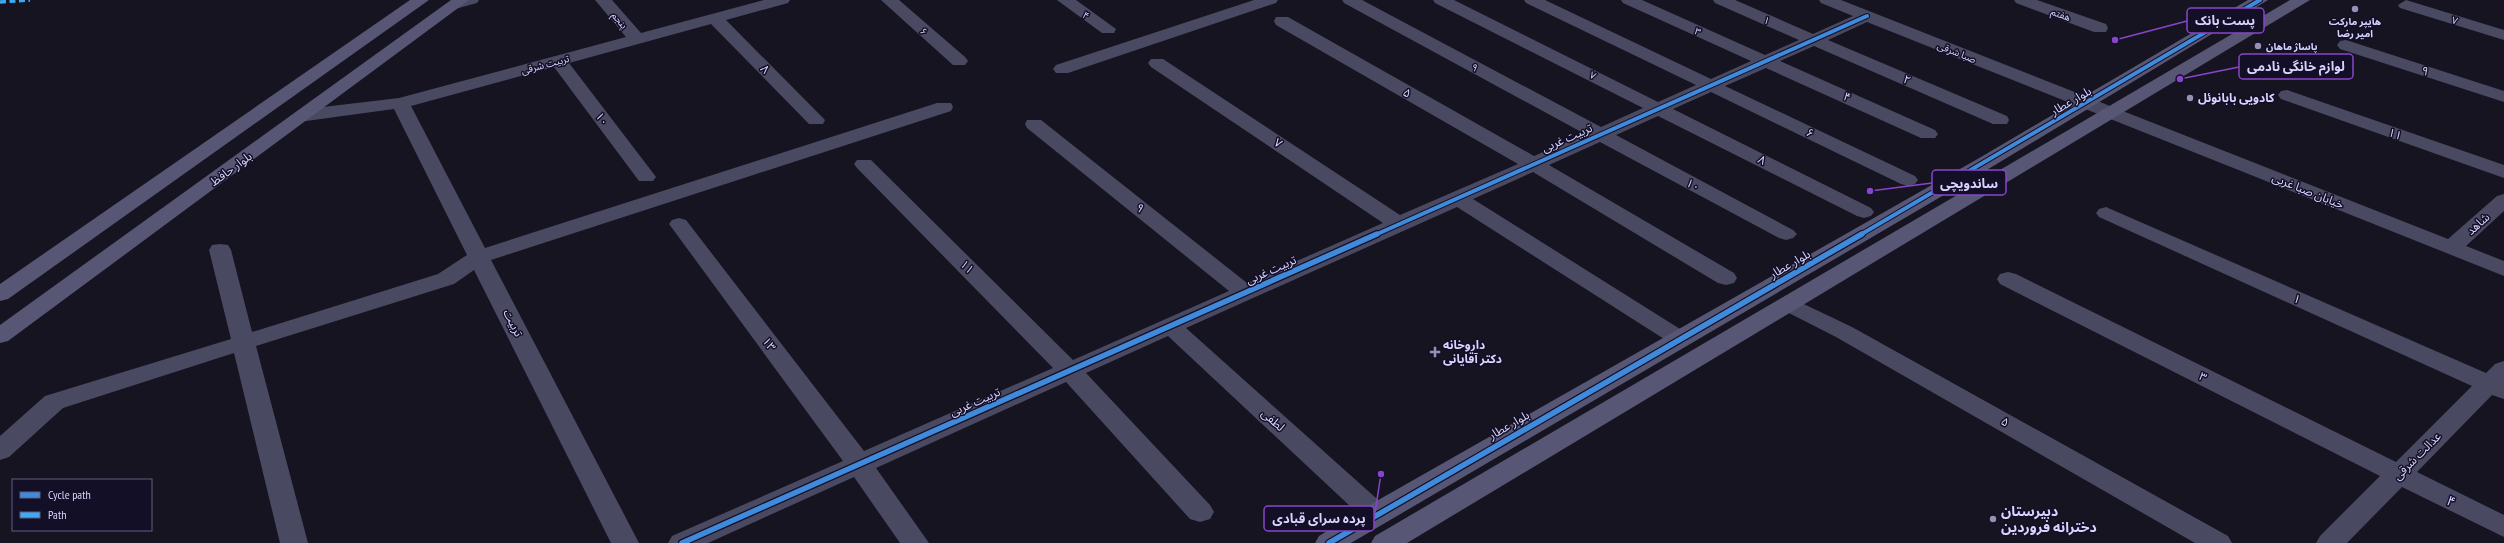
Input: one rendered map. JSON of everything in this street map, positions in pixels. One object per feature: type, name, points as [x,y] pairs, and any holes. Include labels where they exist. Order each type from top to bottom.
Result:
[{"type":"street","points":[[0,294],[421,0]]},
{"type":"street","name":"پنجم","points":[[603,0],[637,39]]},
{"type":"street","name":"تربیت شرقی","points":[[306,115],[400,103],[782,0]]},
{"type":"street","name":"۶","points":[[889,0],[959,61]]},
{"type":"street","name":"۴","points":[[1065,0],[1108,29]]},
{"type":"street","points":[[1062,69],[1270,0]]},
{"type":"street","name":"۹","points":[[1350,0],[1599,135]]},
{"type":"street","name":"۷","points":[[1441,0],[1660,108]]},
{"type":"street","points":[[1532,0],[1711,85]]},
{"type":"street","name":"۳","points":[[1630,0],[1766,61]]},
{"type":"street","name":"۱","points":[[1721,0],[1814,40]]},
{"type":"street","name":"صبا شرقی","points":[[1827,0],[2112,114]]},
{"type":"street","name":"هفتم","points":[[2022,0],[2100,28]]},
{"type":"street","name":"بلوار عطار","points":[[1329,543],[1376,514],[2086,104],[2260,0]]},
{"type":"street","points":[[1385,543],[2112,114],[2302,0]]},
{"type":"street","name":"بلوار حافظ","points":[[0,336],[462,1]]},
{"type":"street","name":"۷","points":[[2406,5],[2504,35]]},
{"type":"street","name":"تربیت غربی","points":[[682,543],[1867,16]]},
{"type":"street","name":"۸","points":[[714,18],[816,120]]},
{"type":"street","name":"۵","points":[[1282,21],[1533,164],[1726,278]]},
{"type":"street","name":"۲","points":[[1814,40],[2000,120]]},
{"type":"street","name":"۹","points":[[2346,46],[2504,97]]},
{"type":"street","name":"۱۰","points":[[558,60],[646,177]]},
{"type":"street","name":"۴","points":[[1766,61],[1928,134]]},
{"type":"street","name":"۷","points":[[1157,63],[1399,224]]},
{"type":"street","name":"۶","points":[[1711,85],[1908,180]]},
{"type":"street","name":"۱۱","points":[[2287,95],[2504,172]]},
{"type":"street","name":"تربیت","points":[[400,103],[625,543]]},
{"type":"street","points":[[0,451],[54,402],[243,344],[446,279],[479,257],[944,107]]},
{"type":"street","name":"۸","points":[[1660,108],[1864,212]]},
{"type":"street","name":"خیابان صبا غربی","points":[[2112,114],[2504,268]]},
{"type":"street","name":"۹","points":[[1034,124],[1246,292]]},
{"type":"street","name":"۱۰","points":[[1599,135],[1786,234]]},
{"type":"street","name":"۱۱","points":[[864,164],[1070,370],[1200,512]]},
{"type":"street","points":[[1457,198],[1680,339]]},
{"type":"street","name":"شاهد","points":[[2451,248],[2501,207]]},
{"type":"street","name":"۱","points":[[2106,213],[2499,381]]},
{"type":"street","name":"۱۳","points":[[679,224],[859,464],[915,543]]},
{"type":"street","points":[[220,250],[294,543]]},
{"type":"street","name":"۳","points":[[2008,279],[2399,474]]},
{"type":"street","name":"۵","points":[[1789,304],[1844,332],[2218,543]]},
{"type":"street","name":"لطفی","points":[[1170,326],[1376,514]]},
{"type":"street","name":"عدالت شرقی","points":[[2330,543],[2399,474],[2499,381]]},
{"type":"street","name":"۴","points":[[2399,474],[2504,527]]},
{"type":"marked path","points":[[0,2],[30,0]]},
{"type":"cycle path","points":[[1329,543],[1376,514],[1988,161],[2260,0]]},
{"type":"cycle path","points":[[682,543],[1867,16]]},
{"type":"place","name":"هایپر مارکت امیر رضا","points":[[2355,9]]},
{"type":"place","name":"پست بانک","points":[[2115,40]]},
{"type":"place","name":"پاساژ ماهان","points":[[2258,46]]},
{"type":"place","name":"لوازم خانگی نادمی","points":[[2180,79]]},
{"type":"place","name":"کادویی بابانوئل","points":[[2190,98]]},
{"type":"place","name":"ساندویچی","points":[[1870,191]]},
{"type":"place","name":"داروخانه دکتر آقایانی","points":[[1435,352]]},
{"type":"place","name":"پرده سرای قبادی","points":[[1381,474]]},
{"type":"place","name":"دبیرستان دخترانه فروردین","points":[[1993,519]]}]
